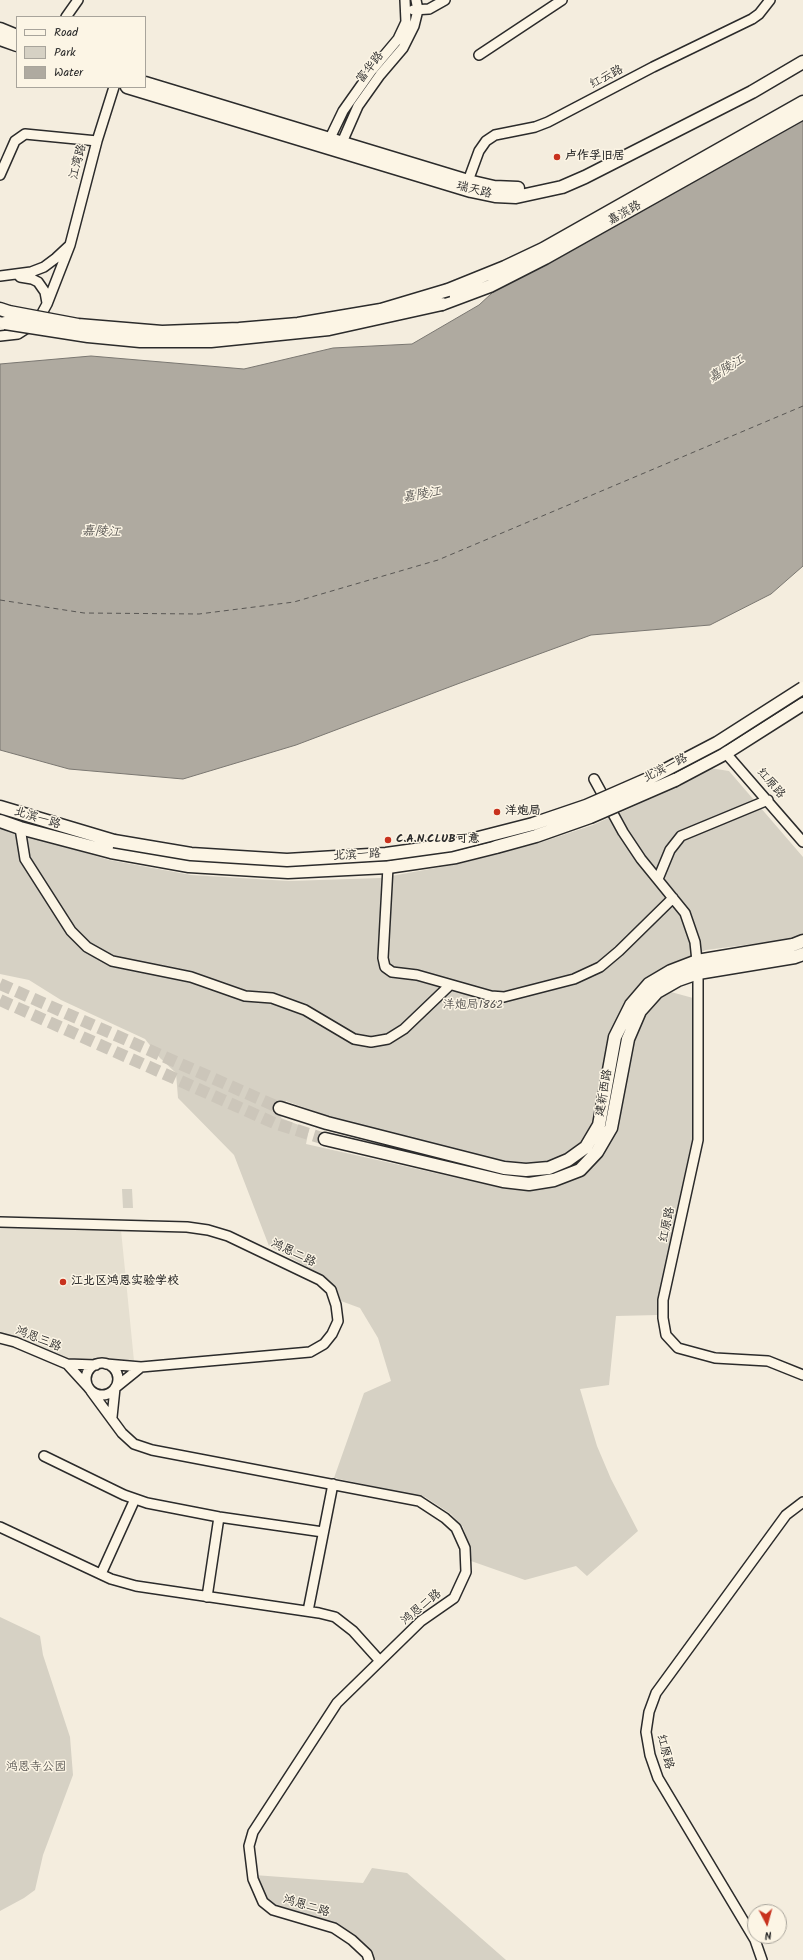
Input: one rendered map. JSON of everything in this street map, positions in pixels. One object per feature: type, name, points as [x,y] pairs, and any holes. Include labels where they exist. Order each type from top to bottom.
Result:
[{"type":"main road","points":[[0,29],[16,36]]},
{"type":"main road","points":[[0,39],[16,46]]},
{"type":"main road","name":"瑞天路","points":[[131,88],[468,181],[494,187],[514,189],[535,186],[560,179],[742,88],[803,53]]},
{"type":"main road","name":"瑞天路","points":[[146,83],[334,144],[471,192],[516,197],[562,187],[585,177],[752,92],[803,62]]},
{"type":"main road","name":"嘉滨路","points":[[4,310],[78,325],[162,332],[239,329],[298,324],[381,310],[448,290],[505,267],[543,249],[803,102]]},
{"type":"main road","name":"嘉滨路","points":[[2,323],[140,342],[211,341],[329,329],[442,304],[490,286],[545,258],[803,113]]},
{"type":"main road","name":"北滨一路","points":[[0,807],[114,841],[191,854],[287,860],[386,854],[451,845],[533,824],[586,806],[650,778],[717,743],[803,688]]},
{"type":"main road","name":"北滨一路","points":[[0,821],[20,828],[111,852],[190,866],[288,872],[388,867],[456,857],[536,836],[590,817],[655,790],[726,753],[803,704]]},
{"type":"main road","name":"建新西路","points":[[325,1139],[503,1181],[529,1184],[554,1180],[580,1170],[597,1152],[611,1128],[628,1039],[640,1012],[657,992],[698,967],[793,945],[803,941]]},
{"type":"main road","name":"建新西路","points":[[280,1108],[327,1123],[504,1168],[526,1170],[549,1168],[568,1160],[586,1147],[599,1125],[615,1037],[630,1005],[649,984],[671,971],[795,957],[803,954]]},
{"type":"street","points":[[67,16],[78,0]]},
{"type":"street","name":"富华路","points":[[334,144],[380,75],[403,48],[414,26],[418,10],[416,0]]},
{"type":"street","points":[[406,5],[418,10],[429,9],[445,0]]},
{"type":"street","name":"红云路","points":[[468,181],[479,152],[486,141],[495,135],[536,127],[548,122],[653,67],[752,19],[759,14],[770,0]]},
{"type":"street","points":[[479,55],[557,1]]},
{"type":"street","name":"富华路","points":[[334,144],[343,111],[372,70],[398,40],[406,22],[406,5]]},
{"type":"street","name":"江湾路","points":[[0,336],[18,334],[32,325],[47,304],[70,245],[97,141],[114,88]]},
{"type":"street","points":[[0,175],[16,141],[25,134],[97,141]]},
{"type":"street","points":[[1,276],[31,272],[56,258],[70,245]]},
{"type":"street","points":[[1,276],[23,277],[38,282],[45,292],[47,304]]},
{"type":"street","name":"红原路","points":[[717,743],[803,842]]},
{"type":"street","name":"红原路","points":[[594,779],[623,832],[658,880],[685,913],[695,942],[698,967],[698,1140],[663,1300],[663,1318],[666,1335],[678,1348],[715,1358],[768,1361],[803,1375]]},
{"type":"street","points":[[658,880],[670,850],[681,836],[768,800]]},
{"type":"street","points":[[20,828],[25,859],[71,931],[87,946],[112,961],[191,977],[246,996],[272,998],[305,1010],[354,1039],[371,1042],[388,1039],[404,1029],[450,985]]},
{"type":"street","points":[[388,867],[383,958],[385,966],[392,972],[416,975],[491,996],[504,997],[574,979],[600,967],[619,952],[673,898]]},
{"type":"street","name":"鸿恩二路","points":[[0,1222],[187,1227],[208,1230],[228,1236],[320,1280],[331,1290],[336,1305],[338,1321],[332,1334],[324,1344],[310,1352],[141,1367],[106,1364]]},
{"type":"street","name":"鸿恩三路","points":[[0,1338],[15,1342],[67,1364]]},
{"type":"street","points":[[67,1364],[106,1364],[111,1366],[117,1374],[112,1417]]},
{"type":"street","name":"鸿恩二路","points":[[67,1364],[90,1389],[112,1417],[122,1433],[134,1444],[152,1450],[419,1501],[445,1518],[456,1528],[465,1548],[466,1572],[454,1598],[421,1621],[336,1703],[253,1832],[249,1846],[253,1879],[263,1902],[273,1910],[334,1928],[352,1940],[367,1954],[369,1960]]},
{"type":"street","points":[[96,1365],[88,1371],[86,1376],[90,1389],[100,1395],[107,1395],[141,1367]]},
{"type":"street","points":[[44,1456],[135,1499],[147,1503],[219,1517],[323,1532]]},
{"type":"street","points":[[308,1611],[333,1484]]},
{"type":"street","points":[[102,1574],[135,1499]]},
{"type":"street","name":"红原路","points":[[762,1960],[755,1940],[658,1778],[650,1755],[646,1732],[649,1712],[656,1692],[786,1515],[803,1502]]},
{"type":"street","points":[[206,1597],[219,1517]]},
{"type":"street","points":[[0,1527],[102,1574],[136,1586],[308,1611],[335,1617],[353,1631],[380,1661]]},
{"type":"shaded area","name":"江北区鸿恩实验学校","points":[[0,1226],[121,1230],[134,1361],[67,1361],[0,1334]]},
{"type":"green space","name":"洋炮局1862","points":[[710,768],[729,771],[803,857],[803,935],[791,939],[706,950],[667,965],[644,981],[626,1002],[596,1124],[583,1145],[566,1158],[525,1167],[331,1117],[286,1101],[281,1118],[309,1129],[306,1144],[502,1188],[529,1191],[557,1187],[584,1173],[602,1154],[634,1038],[644,1015],[657,999],[671,992],[693,998],[692,1140],[658,1299],[658,1315],[616,1316],[609,1385],[580,1389],[597,1446],[611,1479],[638,1531],[587,1576],[576,1566],[525,1580],[471,1561],[470,1549],[463,1527],[451,1514],[425,1497],[334,1478],[364,1393],[391,1381],[378,1338],[360,1308],[341,1301],[337,1289],[320,1274],[269,1246],[234,1155],[178,1098],[176,1073],[160,1058],[145,1039],[61,1000],[29,980],[0,974],[0,827],[109,860],[191,875],[289,881],[380,878],[458,864],[539,843],[593,825],[659,795]]},
{"type":"green space","points":[[122,1189],[132,1189],[133,1208],[123,1208]]},
{"type":"green space","name":"鸿恩寺公园","points":[[0,1617],[40,1636],[43,1655],[70,1737],[73,1775],[43,1855],[35,1890],[24,1898],[0,1911]]},
{"type":"green space","points":[[372,1868],[407,1873],[506,1960],[371,1960],[353,1938],[273,1908],[263,1901],[254,1875],[363,1883]]},
{"type":"water","name":"嘉陵江","points":[[803,117],[803,566],[771,594],[710,625],[591,635],[296,745],[183,779],[69,769],[0,750],[0,364],[91,356],[244,369],[333,348],[412,344],[479,305],[542,247]]},
{"type":"ferry route","points":[[0,600],[84,613],[199,614],[294,602],[438,560],[803,406]]},
{"type":"tunnel","points":[[0,984],[280,1108]]},
{"type":"tunnel","points":[[0,1000],[274,1123],[325,1139]]},
{"type":"place","name":"卢作孚旧居","points":[[557,157]]},
{"type":"place","name":"洋炮局","points":[[497,812]]},
{"type":"place","name":"C.A.N.CLUB可意","points":[[388,840]]},
{"type":"place","name":"江北区鸿恩实验学校","points":[[63,1282]]}]
